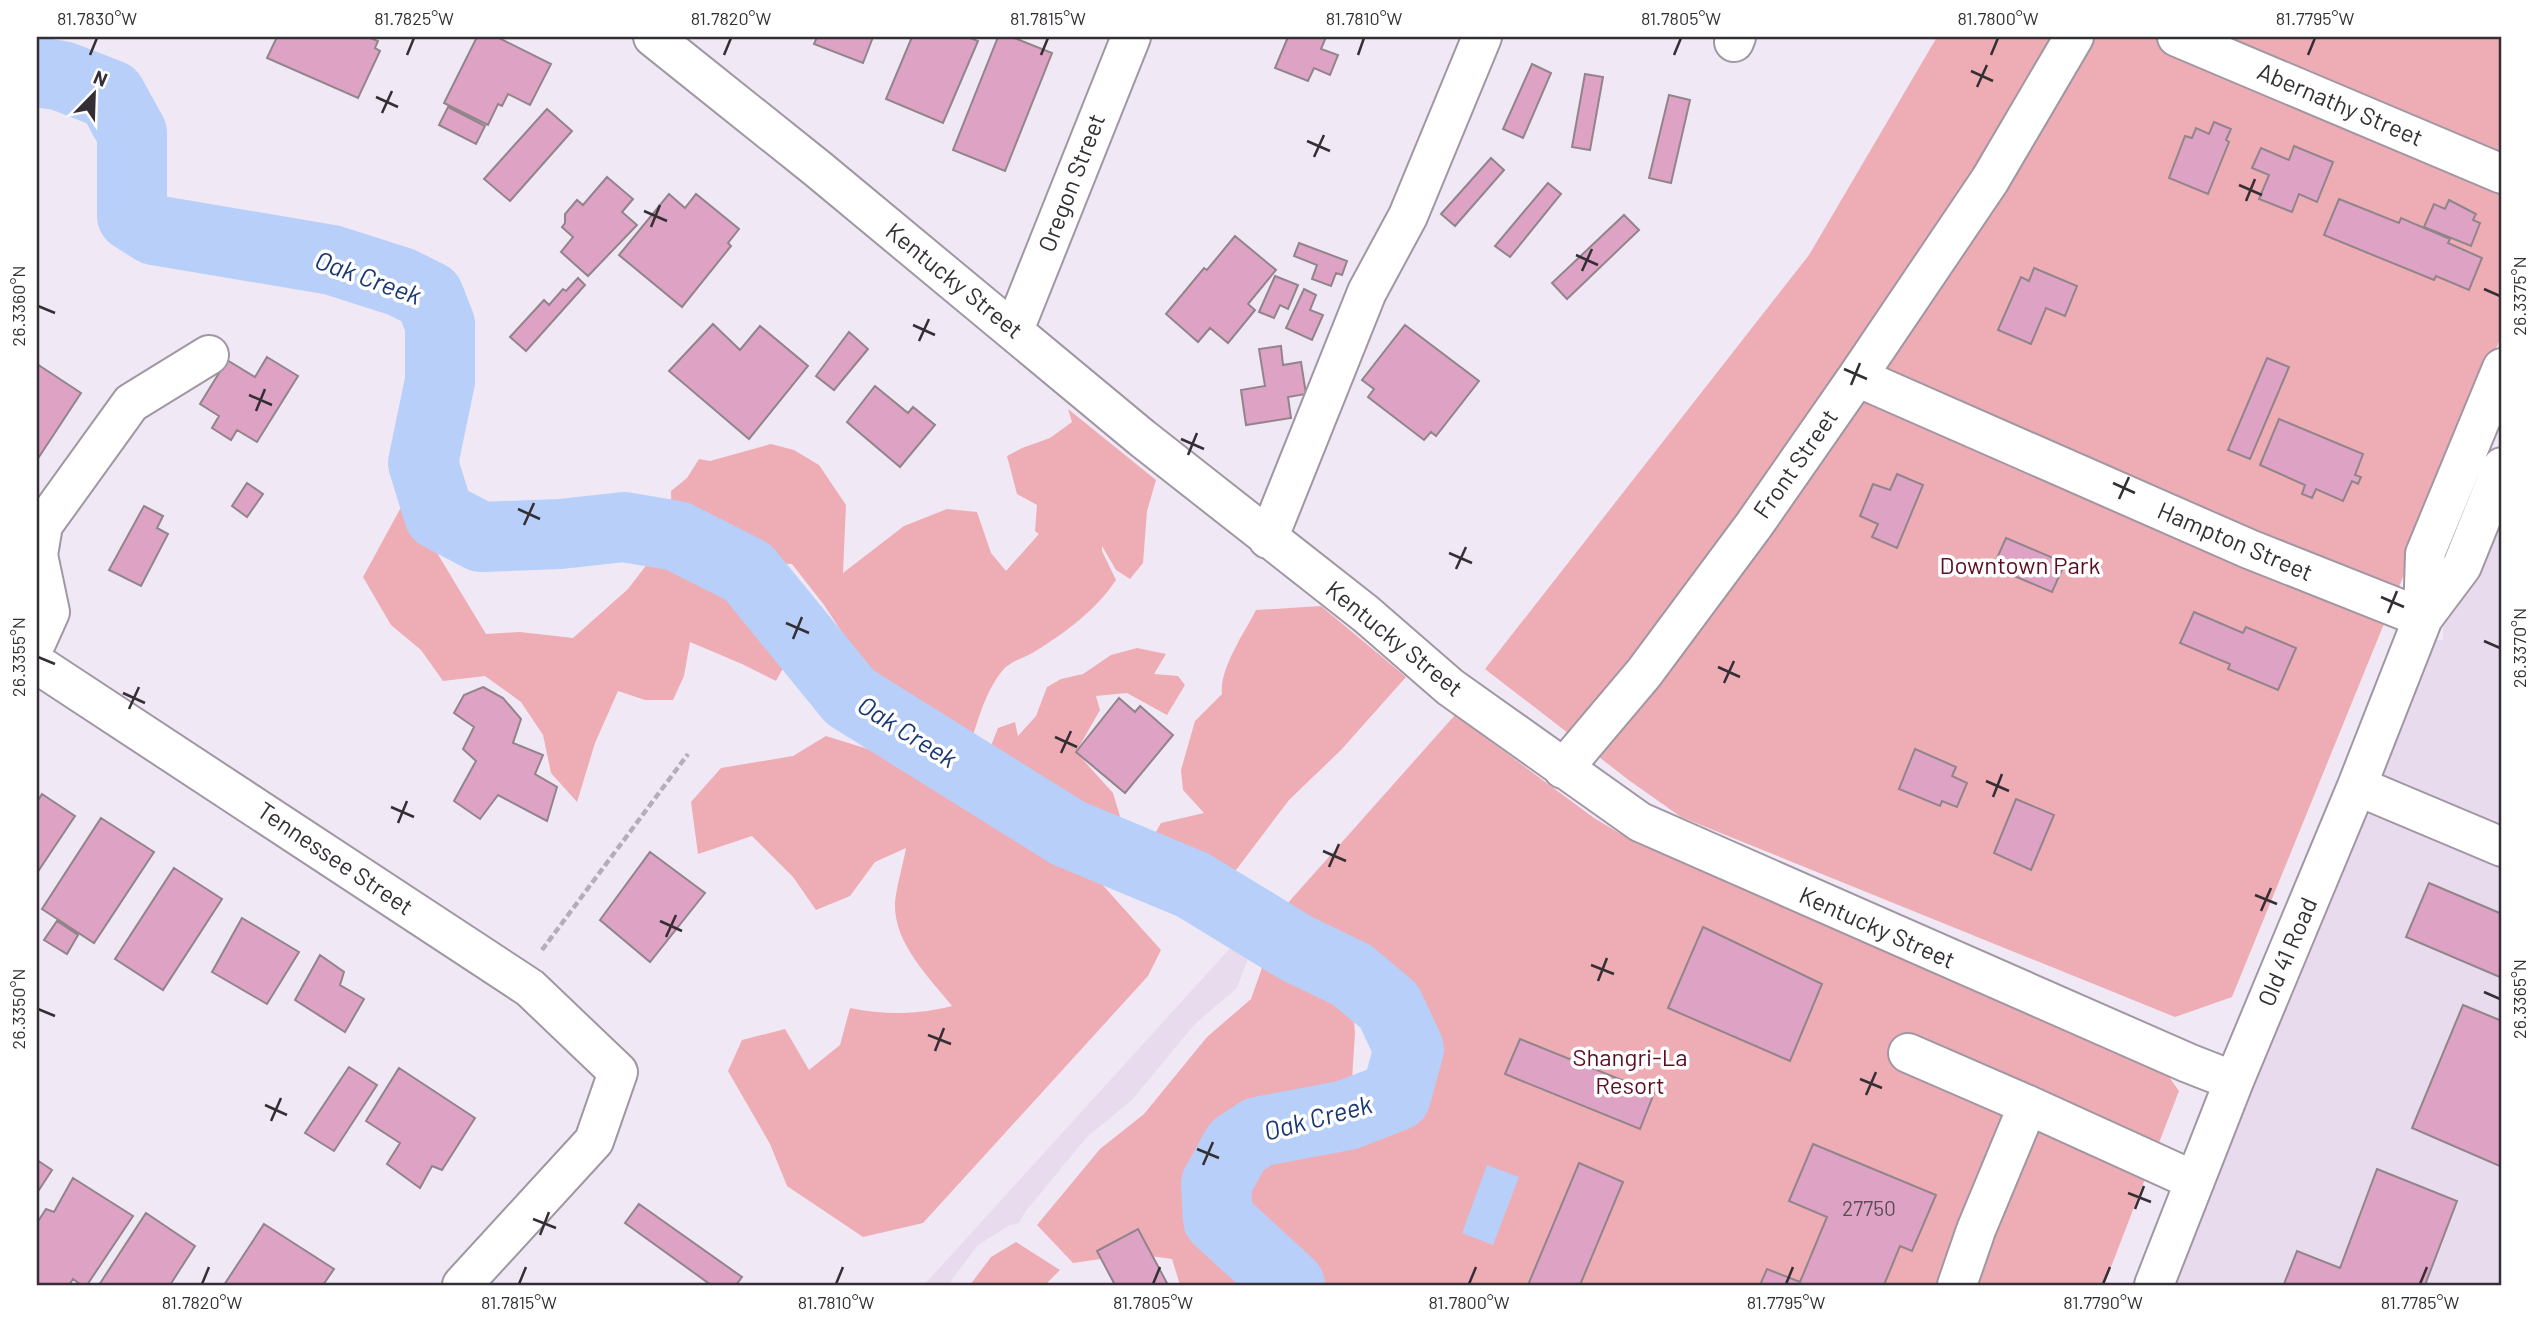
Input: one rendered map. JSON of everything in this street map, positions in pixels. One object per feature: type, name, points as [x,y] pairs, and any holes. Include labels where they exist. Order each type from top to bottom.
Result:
[{"type":"street","name":"Kentucky Street","points":[[653,37],[1268,540],[1366,614],[1450,687],[1640,822],[2175,1058],[2234,1081]]},
{"type":"street","name":"Oregon Street","points":[[1014,330],[1131,37]]},
{"type":"street","points":[[1268,540],[1367,292],[1408,216],[1482,37]]},
{"type":"street","name":"Front Street","points":[[1563,769],[1652,663],[1754,525],[1990,180],[2074,37]]},
{"type":"street","name":"Abernathy Street","points":[[2177,37],[2502,174]]},
{"type":"street","points":[[37,641],[50,612],[38,555],[43,526],[131,403],[209,355]]},
{"type":"street","name":"Old 41 Road","points":[[2423,618],[2426,554],[2502,368]]},
{"type":"street","name":"Hampton Street","points":[[1857,377],[2249,550],[2423,618]]},
{"type":"street","name":"Old 41 Road","points":[[2154,1285],[2234,1081],[2357,786],[2423,618],[2462,566],[2502,467]]},
{"type":"street","name":"Tennessee Street","points":[[37,664],[530,988],[618,1072],[594,1141],[462,1285]]},
{"type":"street","points":[[2357,786],[2502,847]]},
{"type":"street","points":[[1908,1053],[2195,1181]]},
{"type":"street","points":[[1957,1285],[1976,1230],[2028,1105]]},
{"type":"path","points":[[519,981],[688,754]]},
{"type":"shaded area","points":[[2502,521],[2502,1285],[2175,1285],[2252,1088],[2436,640],[2443,640],[2443,625],[2480,574]]},
{"type":"shaded area","points":[[1253,923],[1257,935],[1237,988],[1194,1025],[1132,1100],[1087,1137],[1025,1212],[1019,1223],[1008,1226],[977,1246],[948,1285],[924,1285]]},
{"type":"green space","name":"Downtown Park","points":[[1937,37],[2502,37],[2502,334],[2232,997],[2175,1017],[1681,817],[1485,669],[1809,255]]},
{"type":"green space","points":[[1068,409],[1156,480],[1147,511],[1143,563],[1130,579],[1116,570],[1102,546],[1116,580],[1108,591],[1068,629],[1005,668],[988,694],[973,735],[949,747],[889,696],[867,670],[824,605],[792,564],[765,563],[672,526],[671,491],[687,478],[699,459],[710,461],[771,444],[794,450],[819,465],[846,505],[843,573],[904,526],[947,509],[977,512],[991,553],[1006,571],[1039,534],[1035,531],[1037,505],[1017,494],[1007,456],[1050,438],[1072,422]]},
{"type":"green space","points":[[405,500],[486,634],[520,632],[573,638],[628,589],[648,563],[674,548],[715,563],[764,614],[787,661],[776,681],[690,642],[684,676],[673,700],[645,700],[618,691],[595,743],[577,802],[551,773],[543,735],[521,702],[485,676],[443,681],[421,650],[391,625],[363,577]]},
{"type":"green space","points":[[1321,606],[1406,677],[1341,750],[1289,800],[1236,870],[1145,852],[1161,823],[1204,813],[1183,790],[1181,770],[1195,721],[1222,694],[1224,673],[1256,610]]},
{"type":"green space","points":[[1137,648],[1166,654],[1154,674],[1178,676],[1185,685],[1167,715],[1127,693],[1096,696],[1100,710],[1076,752],[1113,793],[1126,836],[1111,835],[1099,830],[1088,822],[1080,810],[1056,806],[1034,787],[1031,774],[999,780],[985,761],[998,728],[1015,722],[1018,736],[1036,716],[1047,687],[1061,679],[1083,674],[1111,655]]},
{"type":"green space","name":"Shangri-La Resort","points":[[1455,715],[1594,818],[1636,843],[2157,1060],[2179,1091],[2104,1285],[1314,1285],[1293,1274],[1225,1212],[1230,1183],[1243,1154],[1260,1144],[1346,1128],[1403,1105],[1419,1044],[1400,1002],[1353,964],[1271,922]]},
{"type":"green space","points":[[826,736],[887,755],[990,819],[1062,849],[1099,881],[1161,950],[1148,976],[923,1223],[863,1237],[787,1186],[770,1144],[728,1071],[742,1040],[785,1029],[809,1070],[840,1045],[850,1008],[901,1013],[952,1006],[914,959],[900,931],[895,902],[906,848],[875,862],[850,896],[816,910],[793,877],[752,836],[698,854],[691,802],[721,768],[793,756]]},
{"type":"green space","points":[[1269,948],[1313,970],[1353,1005],[1355,1033],[1352,1079],[1334,1104],[1286,1108],[1241,1121],[1200,1194],[1228,1243],[1269,1285],[1180,1285],[1172,1259],[1135,1254],[1073,1263],[1037,1225],[1100,1149],[1144,1114],[1207,1037],[1251,999]]},
{"type":"green space","points":[[1016,1242],[1060,1270],[1045,1285],[970,1285],[991,1257]]},
{"type":"water","points":[[1487,1165],[1519,1177],[1493,1245],[1462,1233]]},
{"type":"building","points":[[277,37],[368,37],[378,41],[375,48],[380,51],[358,98],[267,58]]},
{"type":"building","points":[[477,37],[497,37],[551,64],[530,105],[508,94],[502,106],[498,104],[488,125],[444,103]]},
{"type":"building","points":[[817,37],[873,37],[863,63],[814,44]]},
{"type":"building","points":[[912,37],[968,37],[978,41],[943,123],[886,99]]},
{"type":"building","points":[[998,37],[1012,37],[1052,53],[1005,171],[953,150]]},
{"type":"building","points":[[1288,37],[1326,37],[1321,49],[1338,55],[1330,75],[1314,68],[1308,81],[1275,68]]},
{"type":"building","points":[[1532,64],[1551,73],[1523,138],[1503,129]]},
{"type":"building","points":[[1585,74],[1603,77],[1590,150],[1572,147]]},
{"type":"building","points":[[1669,95],[1690,100],[1671,183],[1649,178]]},
{"type":"building","points":[[448,107],[485,126],[476,144],[439,125]]},
{"type":"building","points":[[547,109],[572,131],[510,201],[484,179]]},
{"type":"building","points":[[2214,122],[2231,129],[2226,140],[2229,142],[2208,194],[2169,178],[2185,136],[2192,138],[2196,128],[2209,134]]},
{"type":"building","points":[[2294,146],[2333,162],[2317,202],[2299,194],[2292,212],[2259,199],[2269,175],[2252,168],[2261,148],[2289,160]]},
{"type":"building","points":[[1491,158],[1504,170],[1455,226],[1441,214]]},
{"type":"building","points":[[607,177],[633,199],[622,212],[637,225],[588,276],[561,252],[573,237],[562,227],[565,214],[577,200],[583,205]]},
{"type":"building","points":[[1548,183],[1561,194],[1510,257],[1495,246]]},
{"type":"building","points":[[669,194],[685,208],[696,194],[739,229],[728,243],[731,246],[682,307],[619,255]]},
{"type":"building","points":[[2339,199],[2399,223],[2401,218],[2450,239],[2448,243],[2482,258],[2469,290],[2436,276],[2434,280],[2324,235]]},
{"type":"building","points":[[2449,200],[2476,214],[2473,220],[2480,223],[2471,246],[2424,227],[2434,204],[2445,209]]},
{"type":"building","points":[[1624,215],[1639,230],[1567,299],[1552,283]]},
{"type":"building","points":[[1235,236],[1276,270],[1248,304],[1255,310],[1228,343],[1210,328],[1198,342],[1166,314]]},
{"type":"building","points":[[1299,243],[1347,261],[1342,275],[1336,273],[1331,286],[1312,279],[1317,265],[1294,256]]},
{"type":"building","points":[[2034,268],[2077,286],[2065,316],[2046,308],[2031,344],[1998,330],[2021,277],[2029,281]]},
{"type":"building","points":[[1275,276],[1298,285],[1288,309],[1280,305],[1274,318],[1259,312]]},
{"type":"building","points":[[578,278],[585,285],[526,351],[510,337],[544,300],[549,305],[563,289],[566,291]]},
{"type":"building","points":[[1304,289],[1316,295],[1310,310],[1323,315],[1312,340],[1286,328]]},
{"type":"building","points":[[713,324],[740,350],[760,326],[808,366],[749,439],[669,371]]},
{"type":"building","points":[[1405,325],[1479,381],[1436,436],[1431,432],[1424,440],[1368,397],[1374,389],[1362,380]]},
{"type":"building","points":[[849,332],[868,349],[834,390],[816,376]]},
{"type":"building","points":[[1281,346],[1283,365],[1301,362],[1306,394],[1288,397],[1291,418],[1246,425],[1241,390],[1265,386],[1259,349]]},
{"type":"building","points":[[267,357],[298,376],[257,442],[237,430],[231,440],[212,428],[219,416],[200,404],[227,360],[255,377]]},
{"type":"building","points":[[2267,358],[2289,367],[2250,459],[2228,450]]},
{"type":"building","points":[[37,364],[81,393],[37,460]]},
{"type":"building","points":[[875,386],[908,413],[913,407],[935,425],[900,467],[847,422]]},
{"type":"building","points":[[2279,419],[2363,454],[2355,475],[2361,477],[2358,484],[2352,481],[2343,501],[2316,489],[2312,498],[2302,494],[2305,485],[2260,465]]},
{"type":"building","points":[[1897,474],[1923,485],[1897,548],[1872,537],[1878,524],[1860,516],[1873,484],[1890,490]]},
{"type":"building","points":[[247,483],[263,494],[247,517],[232,506]]},
{"type":"building","points":[[144,506],[163,516],[157,528],[168,534],[141,586],[109,570]]},
{"type":"building","points":[[2006,538],[2065,563],[2052,592],[1993,567]]},
{"type":"building","points":[[2194,612],[2243,633],[2246,627],[2296,648],[2278,690],[2228,669],[2230,664],[2180,643]]},
{"type":"building","points":[[483,687],[503,698],[521,719],[513,743],[543,755],[535,774],[557,787],[547,821],[498,795],[480,819],[454,801],[476,761],[463,749],[474,727],[454,713],[464,695]]},
{"type":"building","points":[[1119,698],[1135,712],[1140,706],[1173,735],[1125,793],[1076,752]]},
{"type":"building","points":[[1915,749],[1956,767],[1952,776],[1967,783],[1957,807],[1942,801],[1940,806],[1899,789]]},
{"type":"building","points":[[42,794],[75,816],[37,873],[37,802]]},
{"type":"building","points":[[2016,799],[2054,815],[2031,870],[1994,853]]},
{"type":"building","points":[[101,818],[154,852],[94,943],[42,909]]},
{"type":"building","points":[[650,852],[705,893],[650,962],[600,920]]},
{"type":"building","points":[[174,868],[222,899],[163,990],[115,959]]},
{"type":"building","points":[[2429,883],[2502,914],[2502,978],[2406,937]]},
{"type":"building","points":[[242,918],[299,952],[267,1004],[212,972]]},
{"type":"building","points":[[57,921],[78,935],[67,954],[44,940]]},
{"type":"building","points":[[1703,927],[1822,984],[1790,1061],[1668,1008]]},
{"type":"building","points":[[320,955],[344,972],[340,985],[364,999],[345,1032],[295,1000]]},
{"type":"building","points":[[2463,1005],[2502,1021],[2502,1167],[2412,1128]]},
{"type":"building","points":[[1520,1039],[1654,1093],[1640,1129],[1505,1074]]},
{"type":"building","points":[[349,1067],[377,1085],[334,1151],[305,1133]]},
{"type":"building","points":[[399,1068],[475,1118],[442,1170],[432,1166],[420,1188],[387,1164],[400,1143],[366,1121]]},
{"type":"building","points":[[1813,1144],[1936,1195],[1912,1251],[1900,1246],[1884,1285],[1760,1285],[1767,1269],[1800,1282],[1827,1217],[1789,1201]]},
{"type":"building","points":[[37,1160],[52,1170],[37,1193]]},
{"type":"building","points":[[1579,1163],[1623,1182],[1580,1285],[1528,1285]]},
{"type":"building","points":[[2377,1169],[2457,1201],[2425,1285],[2284,1284],[2297,1251],[2340,1268]]},
{"type":"building","points":[[73,1178],[133,1216],[87,1285],[81,1285],[73,1279],[69,1285],[37,1285],[37,1223],[46,1209],[54,1212]]},
{"type":"building","points":[[639,1204],[742,1277],[736,1285],[711,1285],[625,1223]]},
{"type":"building","points":[[146,1213],[195,1246],[170,1285],[99,1285]]},
{"type":"building","points":[[264,1224],[334,1269],[323,1285],[224,1285]]},
{"type":"building","points":[[1138,1229],[1168,1285],[1115,1285],[1097,1251]]},
{"type":"waterway","name":"Oak Creek","points":[[37,72],[62,76],[111,95],[132,133],[132,216],[154,230],[332,260],[401,282],[429,296],[440,324],[440,381],[423,463],[439,515],[481,537],[560,534],[624,527],[677,536],[748,572],[850,697],[1068,833],[1193,885],[1296,948],[1352,975],[1389,1006],[1409,1049],[1396,1096],[1347,1115],[1258,1132],[1237,1146],[1216,1184],[1218,1219],[1290,1285]]}]
